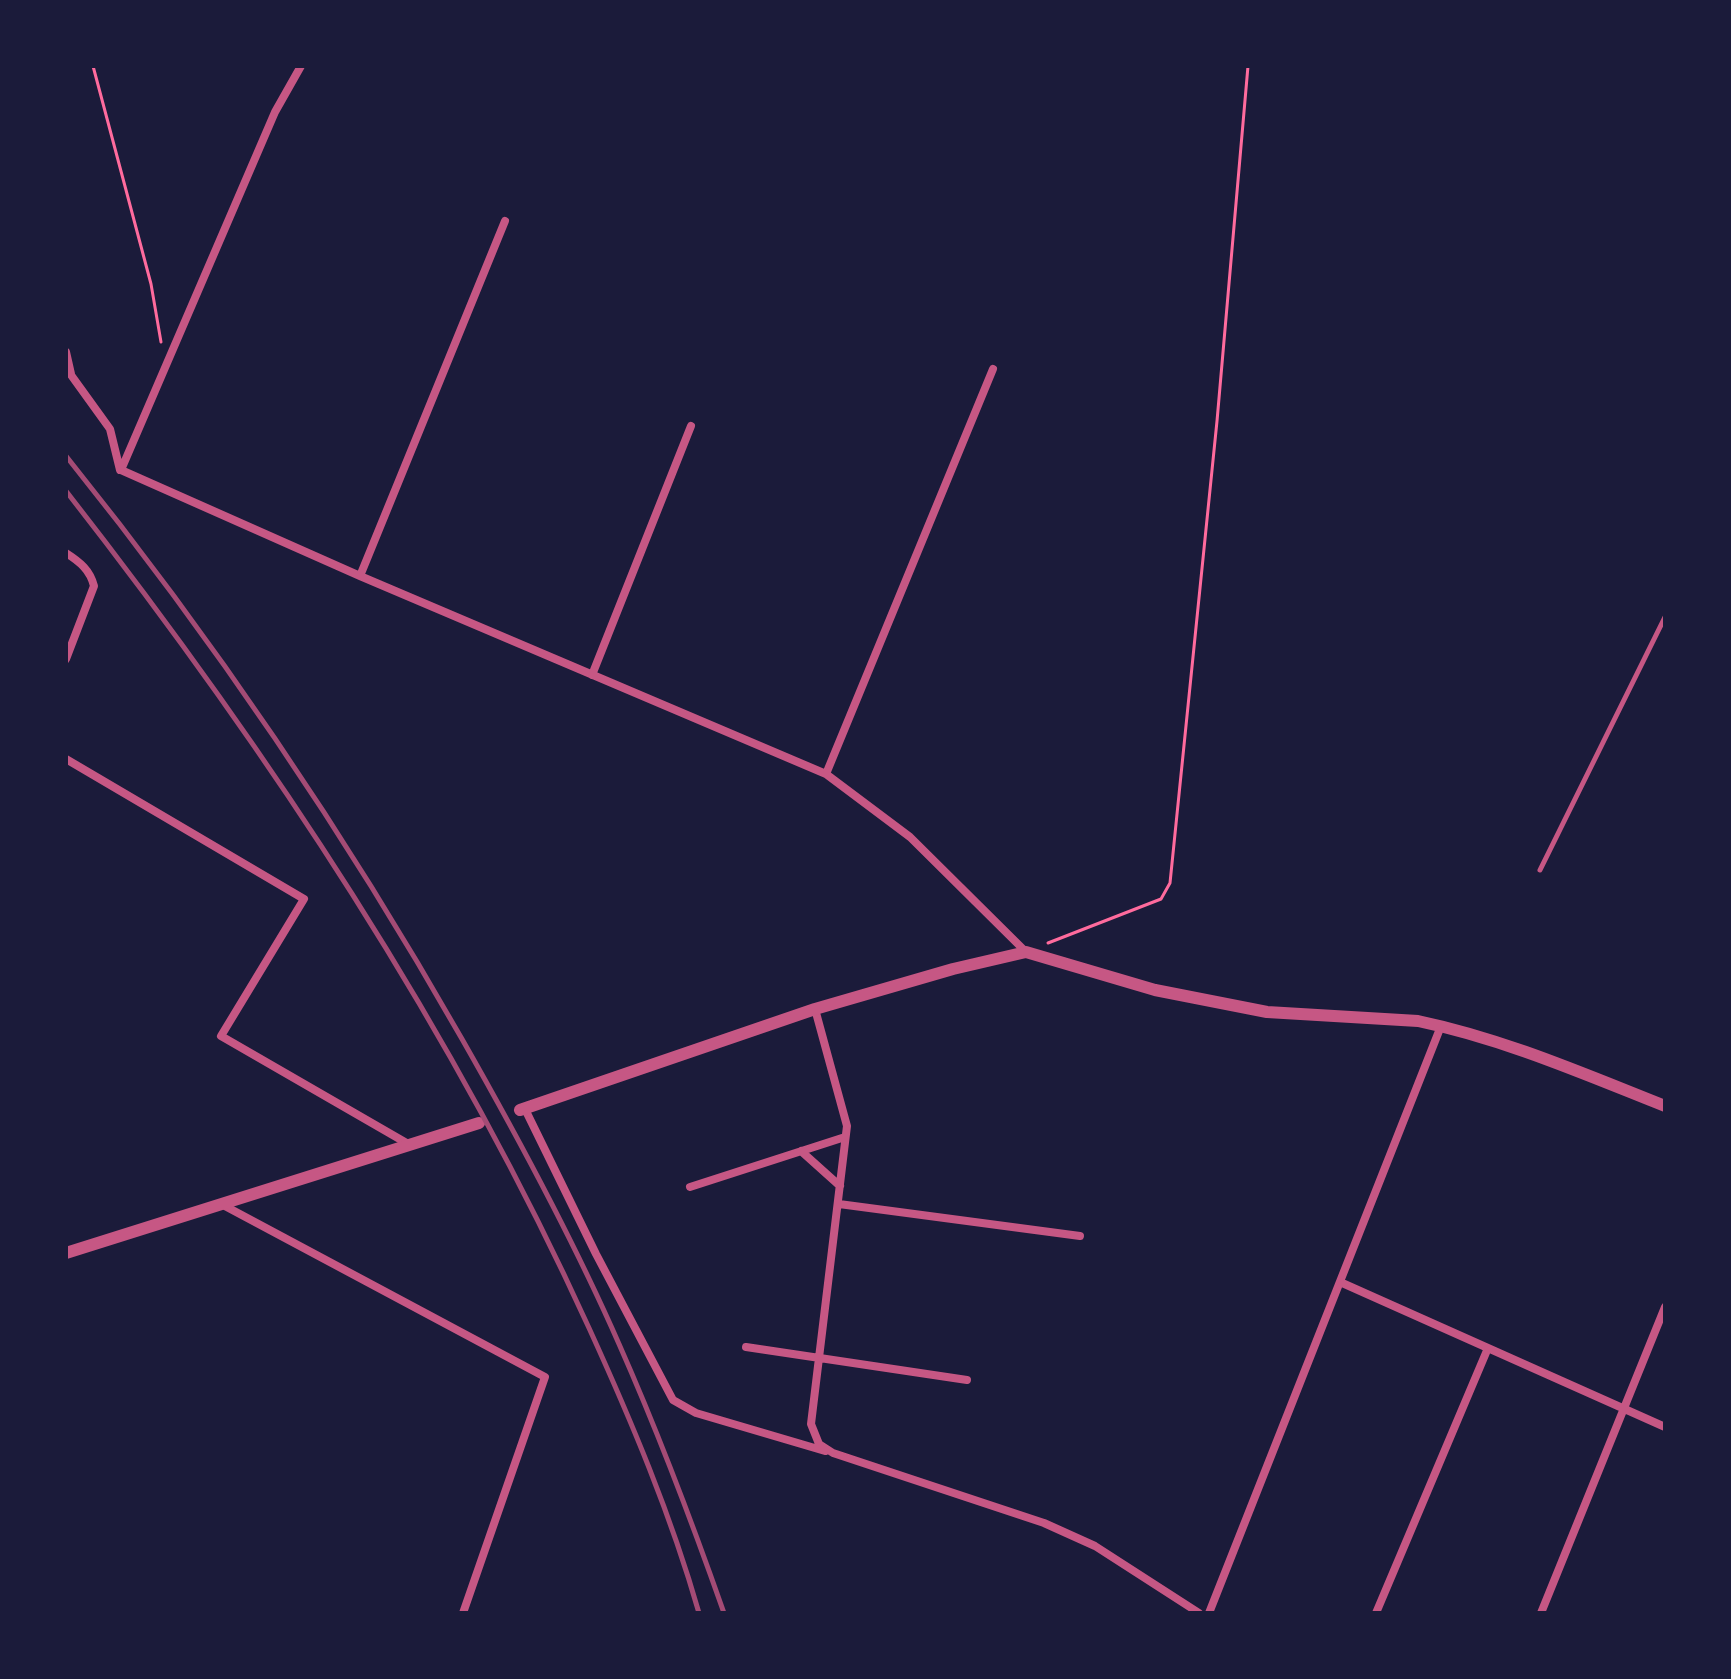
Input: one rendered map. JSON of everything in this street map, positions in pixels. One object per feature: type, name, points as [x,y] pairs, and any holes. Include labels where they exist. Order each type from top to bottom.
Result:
[{"type":"street","points":[[110,476],[121,470],[275,112],[301,66]]},
{"type":"street","points":[[360,576],[505,221]]},
{"type":"street","points":[[66,352],[69,371],[110,429],[121,470]]},
{"type":"street","points":[[826,774],[993,369]]},
{"type":"street","points":[[592,675],[691,426]]},
{"type":"street","points":[[121,470],[360,576],[826,774],[910,837],[1026,952],[1155,990],[1267,1012],[1418,1021],[1441,1026],[1515,1046],[1665,1106]]},
{"type":"street","points":[[66,553],[81,562],[92,577],[94,586],[66,659]]},
{"type":"street","points":[[66,759],[304,899],[221,1036],[410,1145]]},
{"type":"street","points":[[1026,952],[953,969],[815,1009],[522,1110],[673,1400],[696,1413],[833,1453],[1044,1523],[1095,1546],[1199,1613]]},
{"type":"street","points":[[815,1009],[847,1126],[811,1424],[819,1444],[833,1453]]},
{"type":"street","points":[[1209,1613],[1441,1026]]},
{"type":"street","points":[[66,1253],[479,1123]]},
{"type":"street","points":[[690,1187],[845,1137]]},
{"type":"street","points":[[801,1151],[840,1186]]},
{"type":"street","points":[[222,1204],[545,1377],[463,1613]]},
{"type":"street","points":[[839,1204],[1080,1236]]},
{"type":"street","points":[[1340,1282],[1665,1427]]},
{"type":"street","points":[[1541,1613],[1665,1307]]},
{"type":"street","points":[[746,1347],[967,1380]]},
{"type":"street","points":[[1376,1613],[1488,1348]]},
{"type":"lane","points":[[1540,870],[1665,617]]},
{"type":"path","points":[[93,66],[151,284],[160,339],[170,355]]},
{"type":"path","points":[[1026,952],[1161,899],[1170,883],[1217,421],[1248,66]]},
{"type":"railway","points":[[66,456],[174,596],[276,740],[372,888],[462,1039],[545,1190],[601,1305],[661,1444],[724,1613]]},
{"type":"railway","points":[[66,491],[141,589],[285,791],[417,999],[478,1107],[536,1216],[620,1398],[663,1504],[699,1613]]}]
